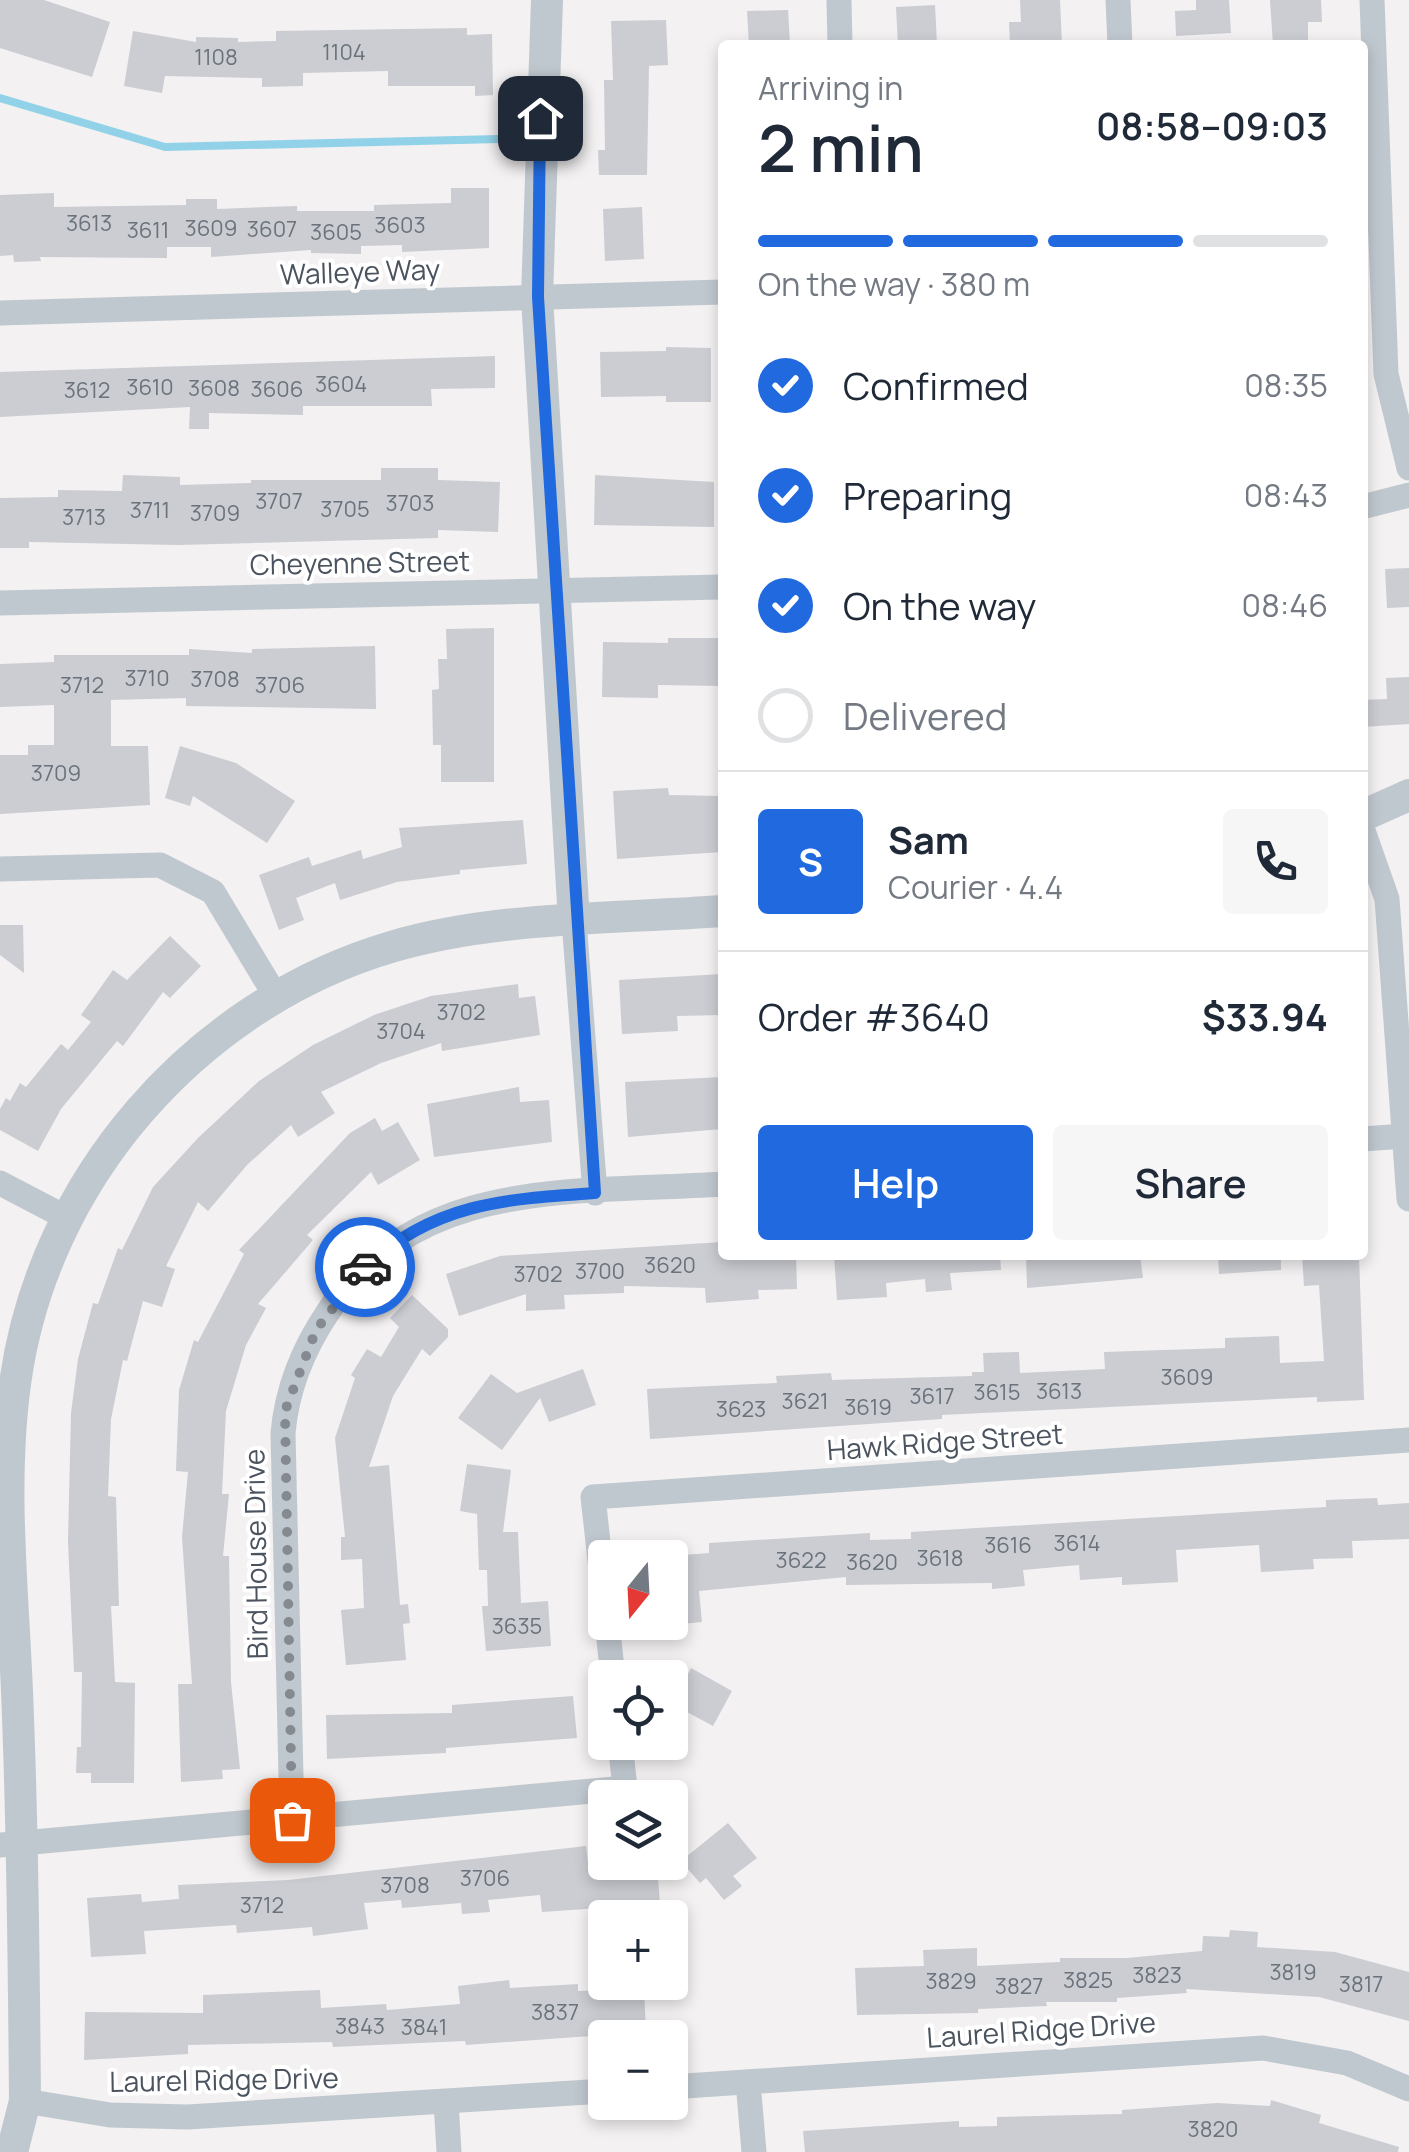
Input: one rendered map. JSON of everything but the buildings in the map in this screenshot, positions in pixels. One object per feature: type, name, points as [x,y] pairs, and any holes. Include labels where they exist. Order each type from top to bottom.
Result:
[{"type":"street","points":[[546,0],[538,297],[574,921],[595,1193]]},
{"type":"street","points":[[839,0],[840,40]]},
{"type":"street","points":[[1118,0],[1120,40]]},
{"type":"street","points":[[1372,0],[1386,374],[1409,468]]},
{"type":"street","name":"Walleye Way","points":[[0,314],[718,292]]},
{"type":"street","points":[[1368,504],[1409,494]]},
{"type":"street","name":"Cheyenne Street","points":[[0,603],[718,587]]},
{"type":"street","points":[[1368,813],[1409,795]]},
{"type":"street","points":[[1368,844],[1388,899],[1409,1199]]},
{"type":"street","points":[[0,869],[160,865],[212,892],[276,995]]},
{"type":"street","points":[[12,2152],[25,2101],[11,1845],[14,1386],[36,1293],[68,1218],[109,1148],[149,1100],[208,1043],[276,995],[393,947],[471,931],[718,911]]},
{"type":"street","points":[[1368,1139],[1405,1136]]},
{"type":"street","points":[[0,1183],[68,1218]]},
{"type":"street","name":"Bird House Drive","points":[[292,1820],[285,1411],[300,1362],[323,1319],[358,1272],[423,1223],[514,1198],[718,1184]]},
{"type":"street","name":"Hawk Ridge Street","points":[[598,1540],[593,1497],[1409,1440]]},
{"type":"street","points":[[11,1845],[625,1788],[622,1760]]},
{"type":"street","name":"Laurel Ridge Drive","points":[[688,2086],[1262,2048],[1347,2063],[1409,2089]]},
{"type":"street","points":[[748,2082],[754,2152]]},
{"type":"street","name":"Laurel Ridge Drive","points":[[25,2101],[110,2115],[188,2117],[588,2093]]},
{"type":"street","points":[[446,2102],[449,2152]]},
{"type":"waterway","points":[[0,98],[165,147],[500,139]]},
{"type":"way so far","points":[[292,1820],[285,1411],[300,1362],[316,1330],[338,1296],[365,1267]]},
{"type":"route","points":[[365,1267],[387,1246],[423,1223],[455,1212],[514,1198],[595,1193],[574,921],[538,297],[540,118]]}]
